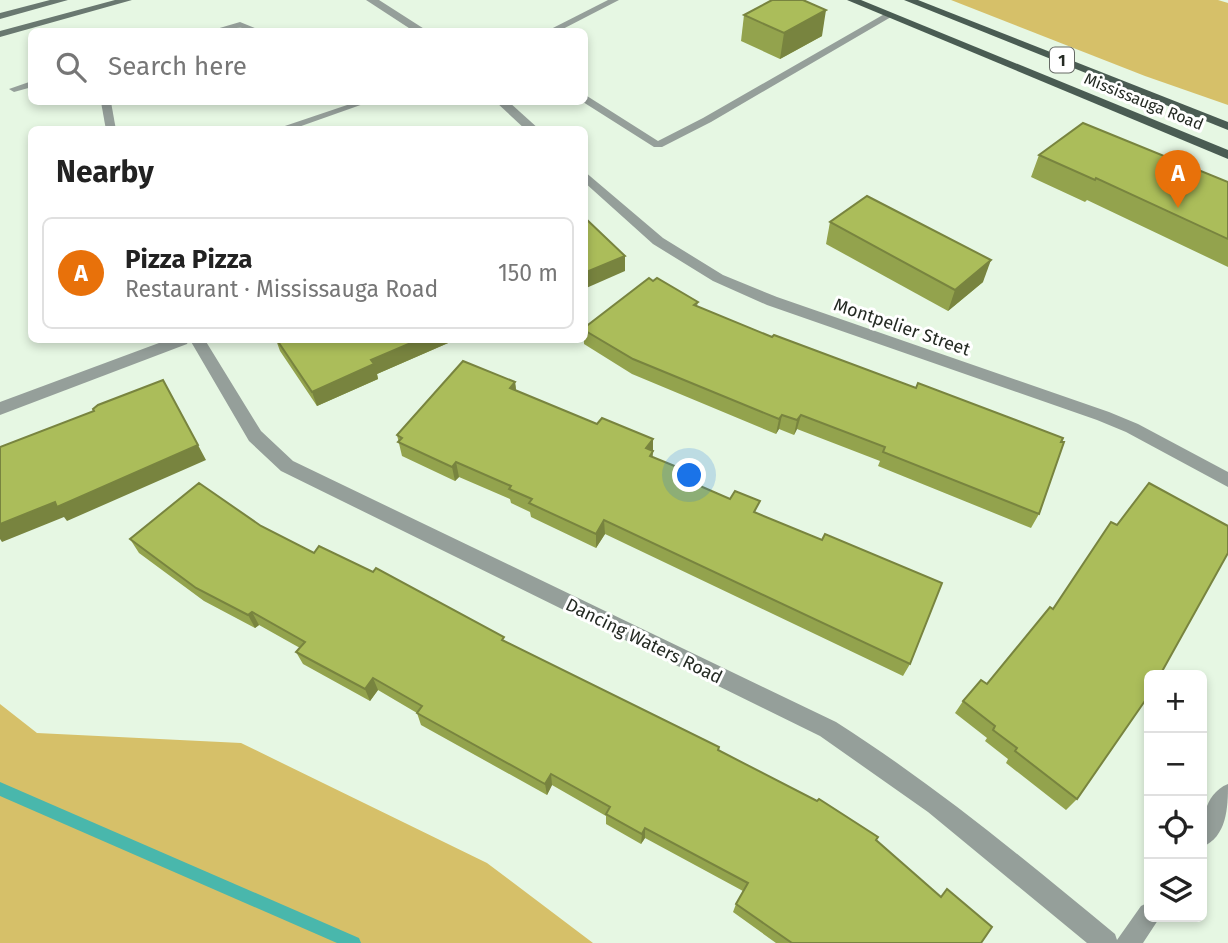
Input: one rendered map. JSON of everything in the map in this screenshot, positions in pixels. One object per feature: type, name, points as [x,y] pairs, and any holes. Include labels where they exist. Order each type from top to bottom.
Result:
[{"type":"main road","name":"Mississauga Road","points":[[852,0],[1228,155]]},
{"type":"main road","name":"Mississauga Road","points":[[909,0],[1228,125]]},
{"type":"street","points":[[0,16],[63,0]]},
{"type":"street","points":[[0,34],[127,0]]},
{"type":"street","points":[[371,0],[417,28]]},
{"type":"street","points":[[505,105],[529,126]]},
{"type":"street","name":"Montpelier Street","points":[[588,180],[657,241],[718,278],[772,301],[1103,416],[1132,428],[1228,480]]},
{"type":"street","points":[[0,409],[172,343]]},
{"type":"street","name":"Dancing Waters Road","points":[[199,343],[256,436],[288,466],[314,481],[828,729],[886,766],[936,803],[1105,943]]},
{"type":"street","points":[[1207,828],[1228,794]]},
{"type":"street","points":[[1128,943],[1144,921]]},
{"type":"lane","points":[[556,28],[615,0]]},
{"type":"lane","points":[[588,101],[658,145],[707,120],[888,15]]},
{"type":"lane","points":[[227,28],[240,25],[249,28]]},
{"type":"lane","points":[[14,89],[28,85]]},
{"type":"lane","points":[[107,105],[110,126]]},
{"type":"lane","points":[[289,126],[349,105]]},
{"type":"shaded area","points":[[951,0],[1218,0],[1228,3],[1228,105],[1145,76]]},
{"type":"shaded area","points":[[0,704],[37,733],[241,743],[487,863],[593,943],[0,943]]},
{"type":"building","points":[[772,0],[803,0],[826,10],[784,33],[744,15]]},
{"type":"building","points":[[1083,123],[1228,182],[1228,239],[1096,178],[1095,180],[1039,155]]},
{"type":"building","points":[[867,196],[991,260],[955,290],[830,222]]},
{"type":"building","points":[[588,221],[625,256],[588,271]]},
{"type":"building","points":[[649,278],[653,281],[657,278],[698,302],[694,305],[772,337],[774,335],[916,388],[918,383],[1063,438],[1061,442],[1064,442],[1039,514],[883,452],[885,447],[801,415],[797,420],[782,415],[779,419],[633,359],[588,332],[588,325]]},
{"type":"building","points":[[279,343],[411,343],[371,360],[374,364],[312,392]]},
{"type":"building","points":[[463,361],[515,382],[510,388],[597,424],[602,418],[653,439],[646,448],[653,451],[650,456],[682,469],[677,476],[730,499],[735,491],[760,501],[754,512],[822,540],[825,534],[942,583],[910,664],[604,520],[596,534],[529,503],[532,499],[509,489],[511,486],[456,462],[452,467],[398,442],[402,438],[397,435]]},
{"type":"building","points":[[163,380],[198,445],[57,507],[55,502],[0,524],[0,447],[94,411],[98,405]]},
{"type":"building","points":[[199,483],[261,526],[314,553],[319,546],[373,572],[376,568],[504,637],[502,640],[719,747],[718,750],[817,801],[819,799],[878,837],[876,840],[941,897],[947,889],[992,927],[981,943],[792,943],[736,904],[748,883],[645,828],[642,834],[606,814],[610,807],[551,774],[545,784],[417,713],[422,706],[373,678],[365,689],[296,652],[305,642],[252,612],[248,615],[196,588],[130,539]]},
{"type":"building","points":[[1149,483],[1228,526],[1228,553],[1163,670],[1144,670],[1144,702],[1077,799],[1015,751],[1017,748],[993,730],[995,726],[963,701],[981,680],[987,684],[1050,607],[1053,609],[1111,522],[1117,525]]},
{"type":"waterway","points":[[0,789],[354,943]]},
{"type":"place","name":"Pizza Pizza","points":[[1178,208]]}]
